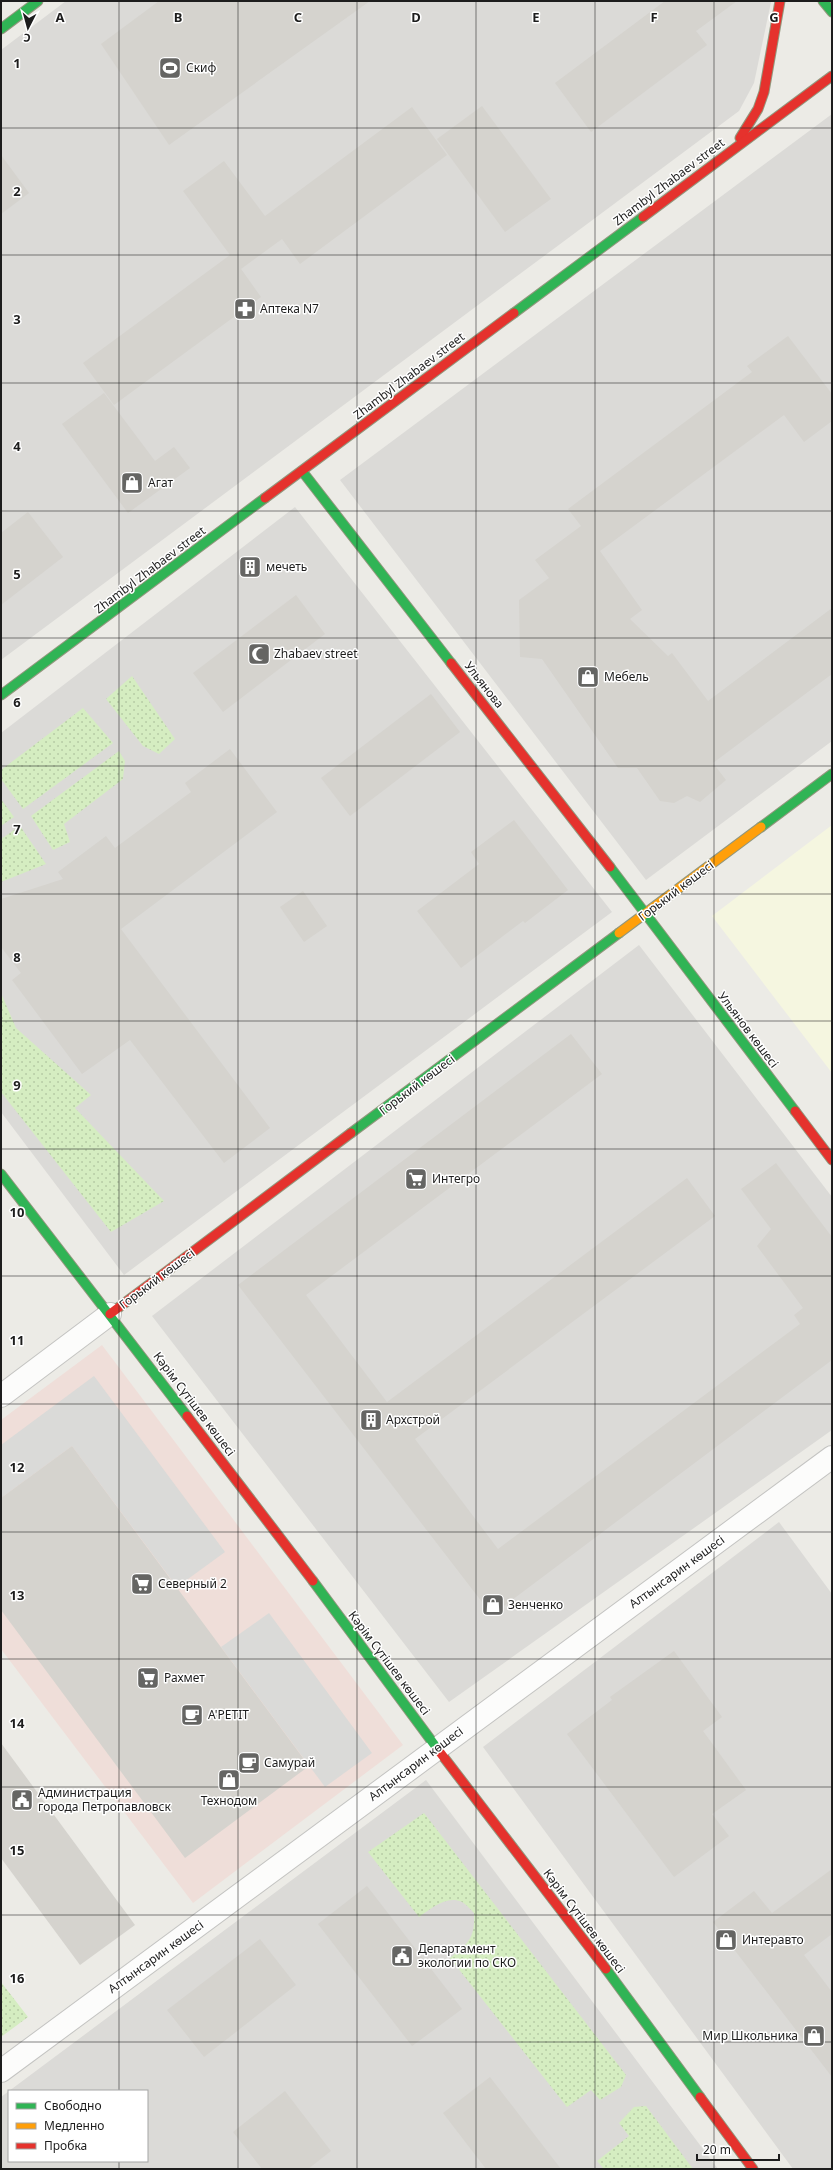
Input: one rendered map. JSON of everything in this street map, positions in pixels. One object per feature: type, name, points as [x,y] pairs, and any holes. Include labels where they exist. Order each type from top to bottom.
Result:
[{"type":"main road","points":[[1,29],[38,1]]},
{"type":"main road","points":[[731,151],[750,124],[764,92],[780,1]]},
{"type":"main road","points":[[823,1],[832,12]]},
{"type":"main road","name":"Zhambyl Zhabaev street","points":[[1,695],[832,76]]},
{"type":"main road","name":"Ульянова","points":[[302,471],[646,914]]},
{"type":"main road","name":"Горький көшесі","points":[[110,1314],[832,774]]},
{"type":"main road","name":"Ульянов көшесі","points":[[646,914],[832,1160]]},
{"type":"main road","name":"Кәрім Сүтішев көшесі","points":[[1,1174],[110,1314],[313,1581],[437,1748],[606,1969],[753,2169]]},
{"type":"street","name":"Горький көшесі","points":[[1,1396],[110,1314]]},
{"type":"street","name":"Алтынсарин көшесі","points":[[1,2071],[832,1457]]},
{"type":"shaded area","points":[[66,1],[771,2],[754,83],[739,111],[1,660],[1,50]]},
{"type":"shaded area","points":[[832,114],[832,741],[646,880],[340,480]]},
{"type":"shaded area","points":[[295,507],[612,912],[124,1275],[1,1112],[1,733]]},
{"type":"shaded area","points":[[832,825],[832,1073],[712,916]]},
{"type":"shaded area","points":[[639,945],[832,1197],[832,1430],[449,1702],[152,1316]]},
{"type":"shaded area","points":[[102,1345],[403,1745],[193,1903],[1,1649],[1,1420]]},
{"type":"shaded area","points":[[94,1376],[225,1552],[177,1587],[72,1446],[1,1498],[1,1445]]},
{"type":"shaded area","points":[[779,1522],[832,1594],[832,2169],[793,2169],[483,1747]]},
{"type":"shaded area","points":[[269,1613],[372,1753],[325,1787],[221,1647]]},
{"type":"shaded area","points":[[426,1780],[718,2169],[1,2169],[1,2097],[8,2092],[8,2162],[148,2162],[148,2090],[10,2090]]},
{"type":"green space","points":[[132,676],[175,739],[159,754],[143,746],[106,699]]},
{"type":"green space","points":[[83,708],[113,743],[23,809],[1,779],[1,770]]},
{"type":"green space","points":[[119,751],[125,761],[123,779],[64,824],[70,842],[53,850],[31,816]]},
{"type":"green space","points":[[1,799],[14,817],[1,826]]},
{"type":"green space","points":[[20,826],[46,864],[1,882],[1,839]]},
{"type":"green space","points":[[1,993],[16,1028],[91,1095],[75,1108],[164,1201],[111,1232],[1,1092]]},
{"type":"green space","points":[[424,1813],[626,2075],[621,2087],[600,2100],[591,2090],[567,2107],[450,1958],[470,1939],[473,1928],[474,1913],[462,1902],[450,1900],[439,1904],[419,1917],[368,1852]]},
{"type":"green space","points":[[1,1982],[28,2017],[1,2037]]},
{"type":"green space","points":[[646,2106],[693,2169],[604,2169],[597,2161],[629,2136],[619,2123],[634,2107]]},
{"type":"building","points":[[159,1],[370,1],[169,145],[101,44]]},
{"type":"building","points":[[665,1],[737,1],[696,31],[707,45],[591,132],[555,83]]},
{"type":"building","points":[[482,106],[551,199],[505,232],[437,139]]},
{"type":"building","points":[[412,107],[447,155],[300,264],[282,239],[241,269],[261,297],[114,405],[83,363],[230,255],[183,191],[224,161],[265,216]]},
{"type":"building","points":[[1,155],[29,193],[1,214]]},
{"type":"building","points":[[788,336],[832,394],[832,421],[804,442],[784,415],[600,551],[642,610],[630,619],[668,656],[672,653],[708,701],[832,608],[832,674],[713,763],[726,780],[700,802],[687,796],[674,803],[660,801],[637,768],[618,768],[542,659],[520,657],[519,600],[549,578],[535,560],[581,526],[568,509],[752,372],[747,366]]},
{"type":"building","points":[[104,393],[155,461],[174,447],[190,468],[128,513],[62,424]]},
{"type":"building","points":[[28,512],[63,557],[1,605],[1,533]]},
{"type":"building","name":"Zhabaev street","points":[[296,595],[325,634],[223,712],[193,673]]},
{"type":"building","points":[[431,694],[460,732],[350,816],[321,778]]},
{"type":"building","points":[[230,749],[277,812],[121,929],[270,1128],[224,1163],[130,1040],[82,1074],[12,980],[21,973],[1,947],[1,899],[63,879],[58,872],[106,836],[115,848],[191,792],[185,783]]},
{"type":"building","points":[[514,820],[568,890],[525,923],[523,921],[461,968],[417,911],[479,864],[471,852]]},
{"type":"building","points":[[303,891],[327,926],[304,942],[280,907]]},
{"type":"building","points":[[571,1034],[602,1074],[306,1295],[387,1402],[687,1178],[715,1216],[415,1439],[498,1549],[800,1324],[794,1315],[803,1308],[757,1246],[771,1229],[741,1189],[776,1163],[832,1237],[832,1360],[492,1615],[238,1285]]},
{"type":"building","name":"Рахмет","points":[[72,1446],[309,1766],[185,1858],[1,1610],[1,1498]]},
{"type":"building","points":[[674,1651],[722,1717],[703,1731],[746,1790],[712,1814],[729,1836],[674,1877],[567,1734],[612,1700],[610,1697]]},
{"type":"building","name":"Администрация города Петропавловск","points":[[1,1743],[135,1925],[80,1965],[1,1858]]},
{"type":"building","points":[[832,1869],[832,1934],[804,1955],[832,1992],[832,2077],[713,1922],[754,1891],[772,1913]]},
{"type":"building","points":[[367,1886],[462,2009],[412,2046],[318,1924]]},
{"type":"building","points":[[260,1939],[296,1985],[204,2057],[167,2010]]},
{"type":"building","points":[[490,2077],[561,2169],[486,2169],[443,2113]]},
{"type":"building","points":[[285,2091],[331,2151],[308,2169],[262,2169],[233,2132]]},
{"type":"traffic: fast","points":[[1,29],[38,1]]},
{"type":"traffic: fast","points":[[823,1],[832,12]]},
{"type":"traffic: fast","points":[[514,313],[643,217]]},
{"type":"traffic: fast","points":[[302,471],[451,663]]},
{"type":"traffic: fast","points":[[1,695],[265,498]]},
{"type":"traffic: fast","points":[[761,827],[832,774]]},
{"type":"traffic: fast","points":[[610,867],[795,1111]]},
{"type":"traffic: fast","points":[[351,1133],[619,933]]},
{"type":"traffic: fast","points":[[1,1174],[187,1416]]},
{"type":"traffic: fast","points":[[313,1581],[439,1751]]},
{"type":"traffic: fast","points":[[606,1969],[700,2097]]},
{"type":"traffic: slow","points":[[619,933],[761,827]]},
{"type":"traffic: jam","points":[[740,138],[758,109],[764,92],[780,1]]},
{"type":"traffic: jam","points":[[643,217],[832,76]]},
{"type":"traffic: jam","points":[[265,498],[514,313]]},
{"type":"traffic: jam","points":[[451,663],[610,867]]},
{"type":"traffic: jam","points":[[795,1111],[832,1160]]},
{"type":"traffic: jam","points":[[110,1314],[351,1133]]},
{"type":"traffic: jam","points":[[187,1416],[313,1581]]},
{"type":"traffic: jam","points":[[439,1751],[606,1969]]},
{"type":"traffic: jam","points":[[700,2097],[753,2169]]},
{"type":"place","name":"Скиф","points":[[170,68]]},
{"type":"place","name":"Аптека N7","points":[[245,309]]},
{"type":"place","name":"Агат","points":[[132,483]]},
{"type":"place","name":"мечеть","points":[[250,567]]},
{"type":"place","name":"Zhabaev street","points":[[259,654]]},
{"type":"place","name":"Мебель","points":[[588,677]]},
{"type":"place","name":"Интегро","points":[[416,1179]]},
{"type":"place","name":"Архстрой","points":[[371,1420]]},
{"type":"place","name":"Северный 2","points":[[142,1584]]},
{"type":"place","name":"Зенченко","points":[[493,1605]]},
{"type":"place","name":"Рахмет","points":[[148,1678]]},
{"type":"place","name":"A'PETIT","points":[[192,1715]]},
{"type":"place","name":"Самурай","points":[[249,1763]]},
{"type":"place","name":"Технодом","points":[[229,1780]]},
{"type":"place","name":"Администрация города Петропавловск","points":[[22,1800]]},
{"type":"place","name":"Интеравто","points":[[726,1940]]},
{"type":"place","name":"Департамент экологии по СКО","points":[[402,1956]]},
{"type":"place","name":"Мир Школьника","points":[[814,2036]]}]
